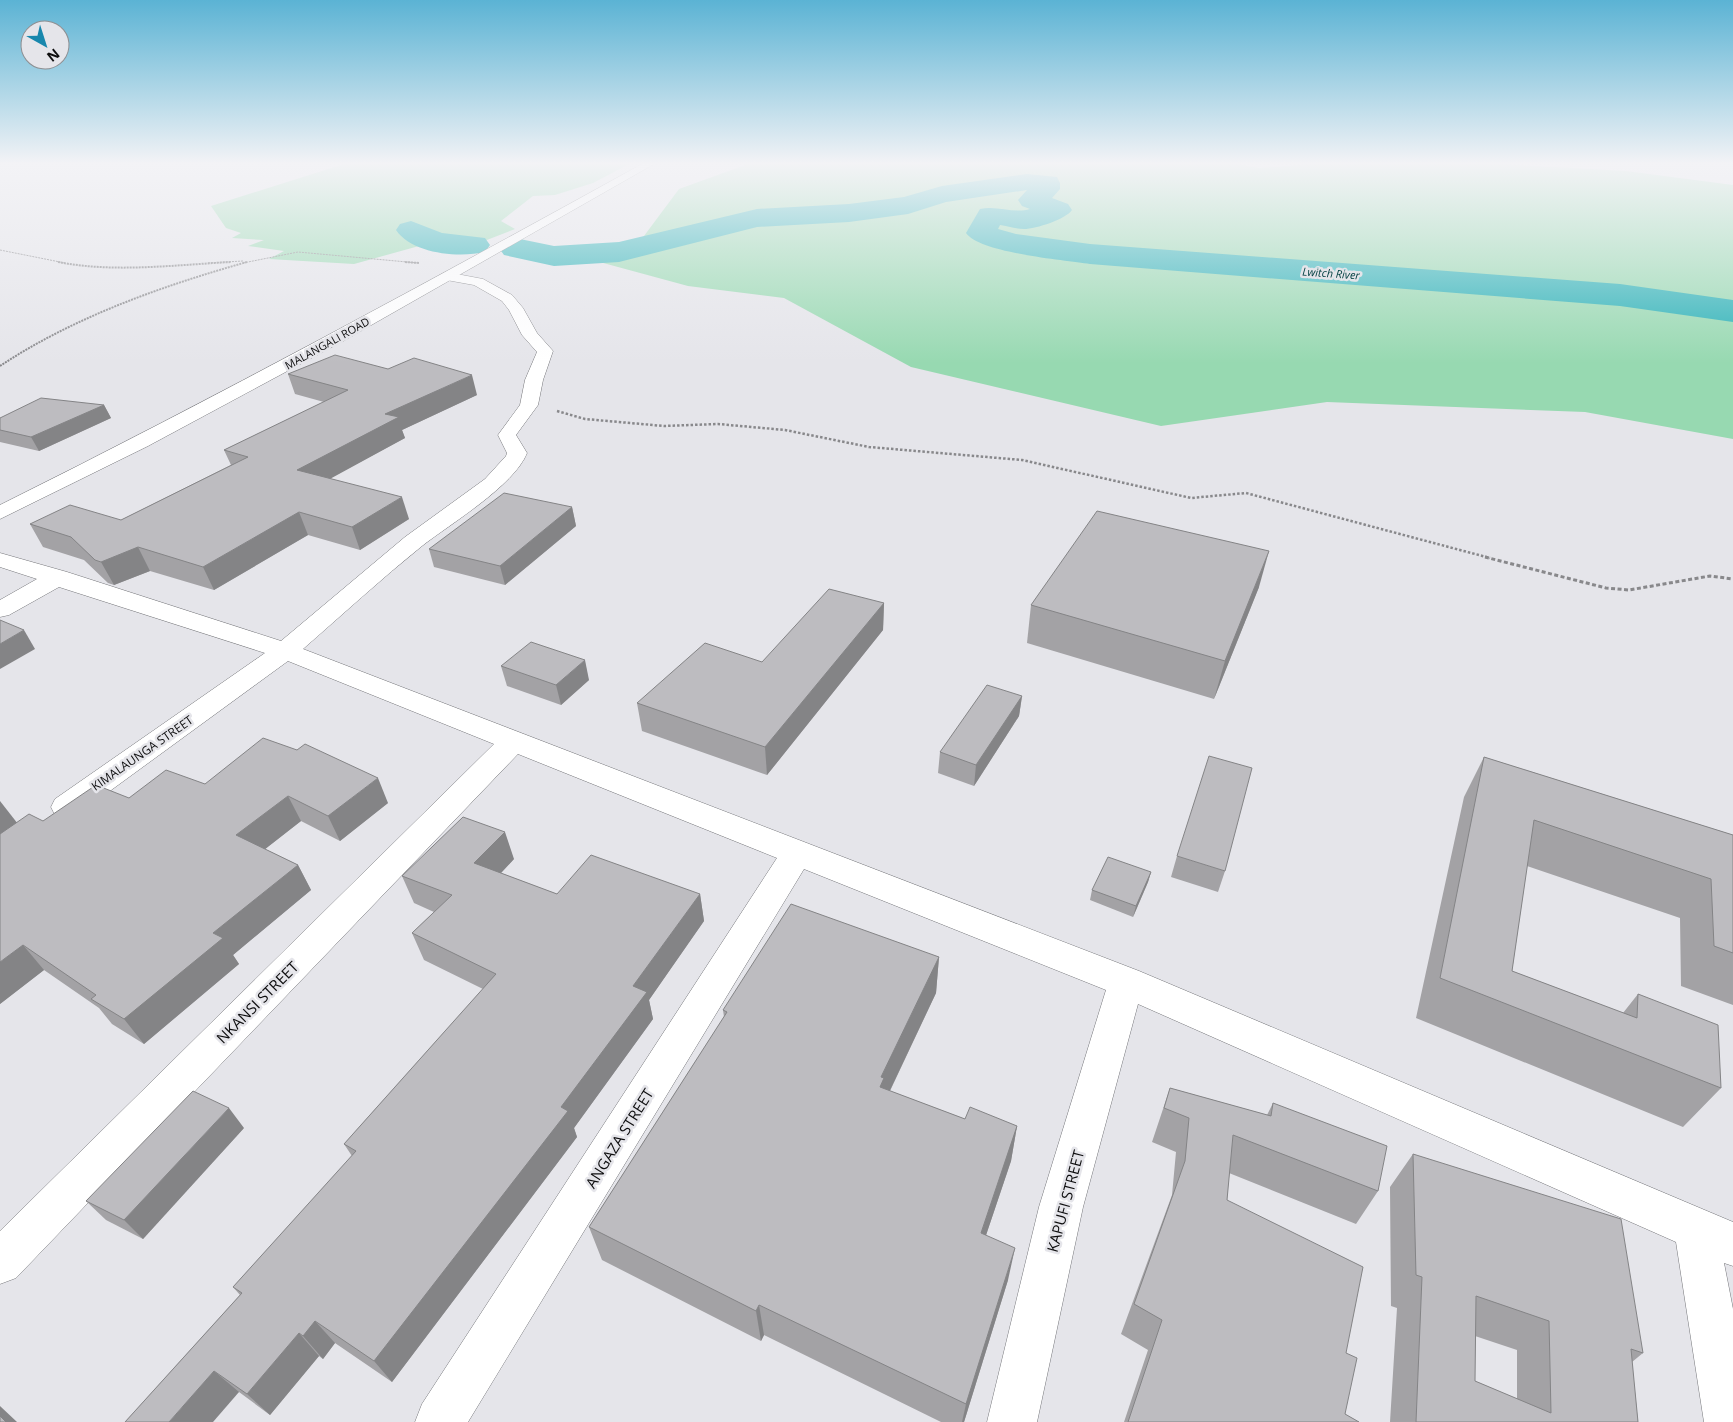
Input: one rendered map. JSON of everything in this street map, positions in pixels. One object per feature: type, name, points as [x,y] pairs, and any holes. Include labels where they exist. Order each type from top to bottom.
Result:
[{"type":"street","name":"MALANGALI ROAD","points":[[0,513],[150,438],[339,337],[528,230]]},
{"type":"street","points":[[454,271],[507,298],[516,308],[530,335],[543,347],[545,351],[534,380],[529,405]]},
{"type":"street","name":"KIMALAUNGA STREET","points":[[46,822],[285,651],[413,542],[492,483],[507,469],[517,453],[508,435],[529,405]]},
{"type":"street","points":[[0,560],[285,651],[1126,982],[1715,1236],[1729,1422]]},
{"type":"street","points":[[0,610],[58,577]]},
{"type":"street","name":"NKANSI STREET","points":[[0,1262],[513,742]]},
{"type":"street","name":"ANGAZA STREET","points":[[440,1422],[797,853]]},
{"type":"street","name":"KAPUFI STREET","points":[[1012,1422],[1061,1207],[1126,982]]},
{"type":"path","points":[[0,250],[88,266],[136,267],[251,261]]},
{"type":"path","points":[[0,366],[36,342],[82,320],[187,280],[251,261],[288,253],[306,252],[454,271]]},
{"type":"path","points":[[529,405],[592,420],[676,426],[729,424],[796,432],[869,447],[1022,460],[1191,498],[1246,493],[1264,496],[1427,542],[1606,588],[1629,590],[1710,576],[1733,579]]},
{"type":"green space","points":[[233,230],[512,230],[474,245],[419,246],[354,264],[269,259],[284,251],[248,246],[264,240],[232,238],[241,233]]},
{"type":"green space","points":[[648,230],[1733,230],[1733,439],[1585,412],[1327,402],[1161,426],[911,367],[784,298],[688,286],[559,251],[641,240]]},
{"type":"building","points":[[335,355],[388,369],[414,358],[472,375],[385,414],[399,417],[297,470],[402,497],[352,527],[299,512],[203,567],[138,547],[101,562],[95,560],[71,537],[30,524],[70,505],[121,520],[248,457],[224,450],[348,390],[288,374]]},
{"type":"building","points":[[41,398],[104,405],[31,437],[0,430],[0,418]]},
{"type":"building","points":[[504,493],[572,507],[500,566],[429,549]]},
{"type":"building","points":[[1097,511],[1269,551],[1225,661],[1031,605]]},
{"type":"building","points":[[829,589],[884,603],[765,747],[637,703],[705,643],[762,662]]},
{"type":"building","points":[[0,620],[24,630],[0,644]]},
{"type":"building","points":[[531,642],[585,660],[556,685],[501,666]]},
{"type":"building","points":[[987,685],[1022,696],[976,765],[940,752]]},
{"type":"building","points":[[263,738],[297,750],[305,744],[378,778],[328,816],[288,796],[236,835],[298,865],[213,933],[223,938],[124,1019],[91,999],[96,995],[23,945],[0,962],[0,834],[29,814],[43,821],[96,785],[129,798],[166,770],[205,784]]},
{"type":"building","points":[[1209,756],[1252,768],[1225,871],[1177,856]]},
{"type":"building","points":[[1484,757],[1733,835],[1733,953],[1714,946],[1711,879],[1534,820],[1512,971],[1637,1018],[1638,994],[1718,1025],[1721,1088],[1440,978]]},
{"type":"building","points":[[463,817],[505,832],[474,863],[557,894],[591,855],[700,894],[633,986],[647,992],[561,1107],[568,1111],[374,1361],[315,1321],[303,1336],[299,1333],[247,1394],[214,1371],[169,1422],[125,1422],[242,1293],[233,1287],[356,1151],[344,1144],[496,974],[412,933],[452,895],[402,876]]},
{"type":"building","points":[[1108,857],[1151,872],[1136,906],[1092,890]]},
{"type":"building","points":[[791,904],[939,957],[881,1077],[884,1078],[880,1087],[965,1119],[970,1107],[1017,1126],[981,1233],[1015,1248],[966,1404],[759,1305],[756,1311],[589,1227],[727,1012],[723,1010]]},
{"type":"building","points":[[1170,1088],[1271,1116],[1273,1103],[1387,1146],[1378,1191],[1233,1135],[1227,1200],[1363,1267],[1346,1353],[1357,1358],[1345,1414],[1359,1422],[1128,1422],[1162,1320],[1134,1304],[1185,1161],[1189,1118],[1164,1108]]},
{"type":"building","points":[[193,1091],[229,1108],[124,1220],[86,1201]]},
{"type":"building","points":[[1413,1154],[1621,1219],[1643,1353],[1631,1349],[1638,1422],[1416,1422],[1422,1277],[1416,1275]],"holes":[[[1476,1296],[1549,1321],[1551,1413],[1475,1381]]]},
{"type":"building","points":[[0,1416],[6,1422],[0,1422]]},
{"type":"waterway","points":[[412,230],[434,241],[474,245]]},
{"type":"waterway","name":"Lwitch River","points":[[515,248],[554,256],[619,252],[707,230]]},
{"type":"waterway","name":"Lwitch River","points":[[982,230],[981,233],[1012,243],[1090,254],[1620,295],[1733,311]]}]
